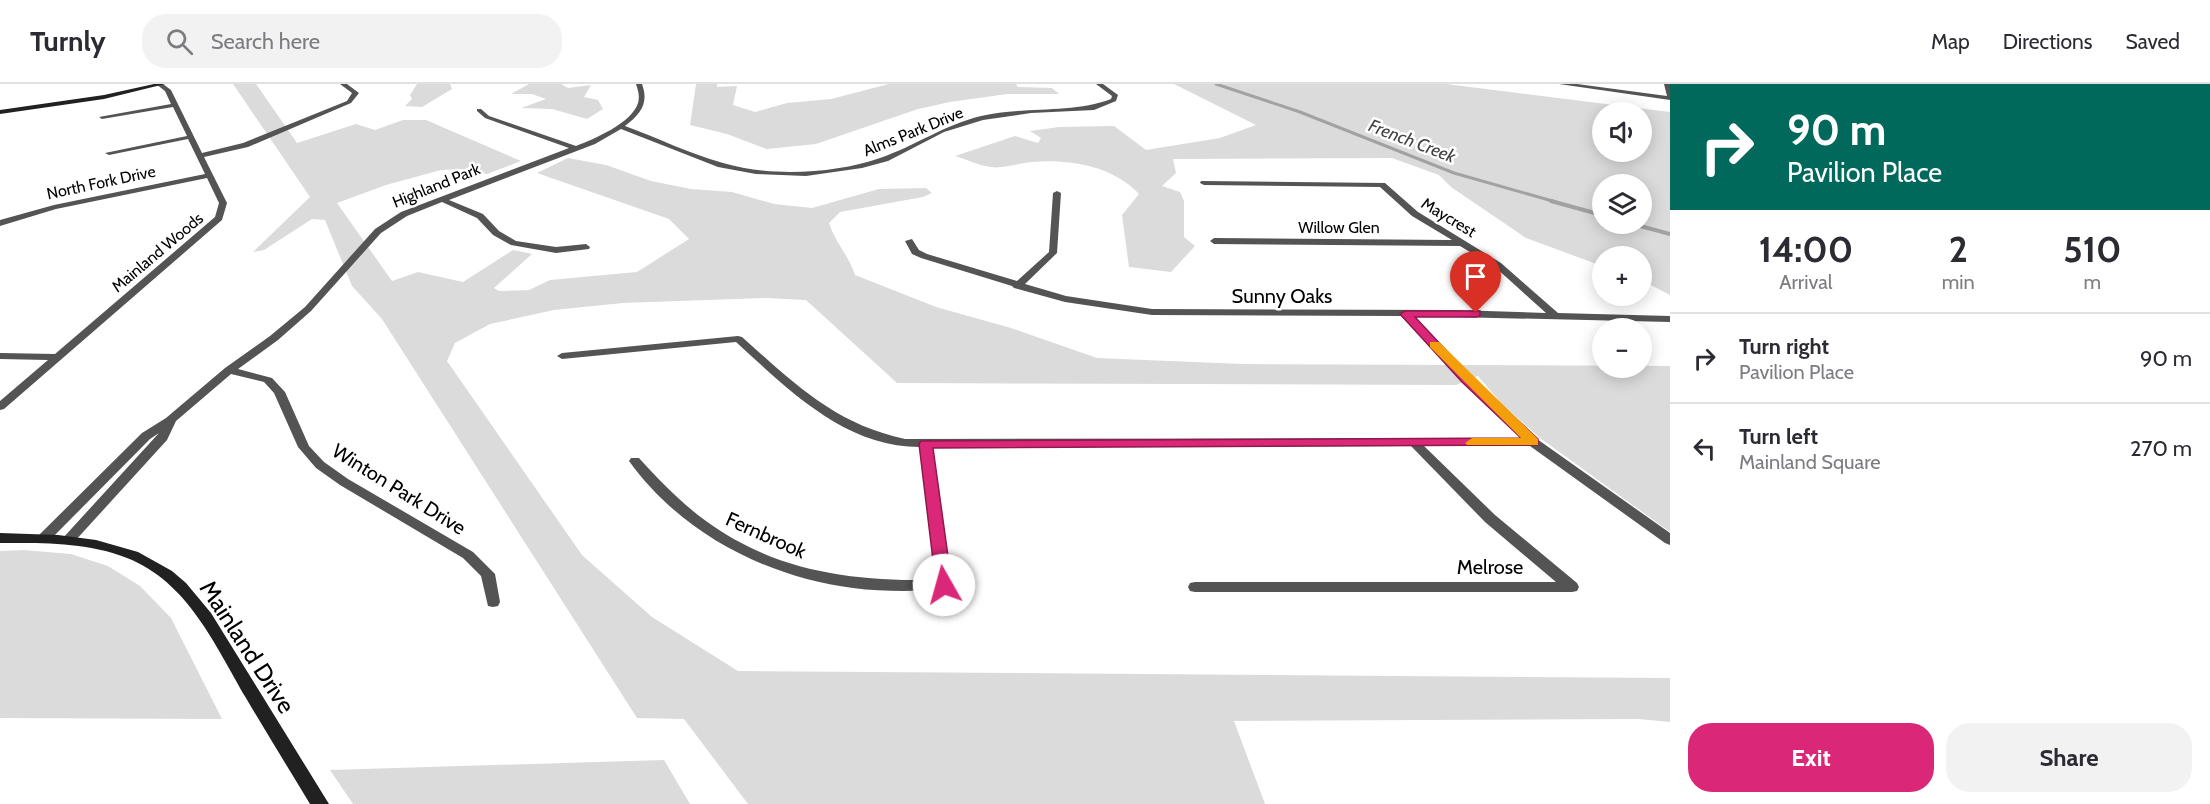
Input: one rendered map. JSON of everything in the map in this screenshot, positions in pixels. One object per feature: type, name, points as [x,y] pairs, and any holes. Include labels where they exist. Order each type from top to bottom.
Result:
[{"type":"main road","points":[[0,112],[104,97],[161,84]]},
{"type":"main road","name":"Mainland Drive","points":[[0,538],[69,539],[128,553],[160,569],[186,590],[320,804]]},
{"type":"street","name":"Mainland Woods","points":[[0,407],[213,225],[223,210],[223,203],[168,90],[161,84]]},
{"type":"street","points":[[200,156],[245,145],[349,102],[356,93],[343,84]]},
{"type":"street","name":"Highland Park","points":[[44,538],[146,436],[170,420],[229,370],[274,338],[308,309],[378,231],[393,220],[441,199],[575,148],[620,126],[640,106],[644,95],[639,84]]},
{"type":"street","name":"Alms Park Drive","points":[[620,126],[721,165],[756,172],[806,174],[862,166],[885,159],[924,138],[974,121],[1031,111],[1094,108],[1114,100],[1114,93],[1098,84]]},
{"type":"street","points":[[1562,84],[1670,97],[1667,84]]},
{"type":"street","points":[[102,117],[175,105]]},
{"type":"street","points":[[479,110],[487,117],[575,148]]},
{"type":"street","points":[[109,153],[190,137]]},
{"type":"street","name":"North Fork Drive","points":[[0,224],[54,207],[209,175]]},
{"type":"street","name":"Maycrest","points":[[1204,183],[1382,185],[1415,214],[1498,264],[1557,317]]},
{"type":"street","points":[[1017,286],[1053,253],[1058,193]]},
{"type":"street","points":[[441,199],[480,216],[496,233],[514,243],[556,250],[586,247]]},
{"type":"street","name":"Sunny Oaks","points":[[909,241],[915,252],[924,256],[1017,286],[1076,302],[1152,312],[1476,313],[1670,319]]},
{"type":"street","name":"Willow Glen","points":[[1214,242],[1464,243]]},
{"type":"street","points":[[1405,314],[1467,380],[1533,442],[1670,540]]},
{"type":"street","points":[[562,356],[738,339],[819,409],[838,421],[873,437],[926,444],[1533,442]]},
{"type":"street","points":[[0,356],[57,357]]},
{"type":"street","name":"Winton Park Drive","points":[[229,370],[268,380],[279,392],[304,447],[320,465],[344,483],[468,555],[488,574],[493,602]]},
{"type":"street","name":"Highland Park","points":[[69,539],[163,437],[170,420]]},
{"type":"street","name":"Melrose","points":[[1195,587],[1572,586],[1508,534],[1443,474],[1415,443]]},
{"type":"street","name":"Fernbrook","points":[[634,461],[669,501],[700,526],[764,561],[795,572],[857,584],[891,587],[944,585],[926,444]]},
{"type":"shaded area","points":[[233,84],[256,84],[297,143],[356,124],[375,130],[403,120],[426,120],[521,161],[487,174],[462,169],[441,170],[386,185],[337,203],[392,281],[418,272],[463,282],[513,250],[532,254],[494,288],[499,291],[529,290],[550,280],[637,272],[689,239],[669,219],[537,173],[568,158],[606,165],[651,181],[691,189],[732,192],[774,204],[812,208],[879,189],[926,188],[932,193],[923,197],[840,212],[829,223],[855,275],[936,307],[1011,328],[1097,358],[1242,364],[1592,366],[1592,378],[1652,378],[1652,366],[1670,366],[1670,532],[1540,438],[1501,403],[1478,376],[1456,385],[897,383],[806,300],[766,298],[623,303],[554,310],[490,324],[455,343],[447,361],[582,555],[652,617],[738,671],[1670,678],[1670,722],[1639,719],[1234,721],[1265,804],[748,804],[684,719],[637,718],[382,319],[352,286],[325,220],[312,219],[264,250],[253,252],[310,197]]},
{"type":"shaded area","points":[[417,84],[450,84],[452,89],[422,107],[405,106],[412,99],[410,95]]},
{"type":"shaded area","points":[[529,84],[561,84],[568,88],[591,85],[584,97],[598,100],[603,109],[587,119],[552,109],[521,108],[546,99],[532,94],[511,94]]},
{"type":"shaded area","points":[[696,84],[717,84],[717,87],[737,86],[733,105],[755,112],[787,103],[831,99],[889,84],[1016,84],[1018,87],[1052,88],[1059,94],[1007,94],[950,102],[918,109],[816,144],[767,149],[727,134],[690,125]]},
{"type":"shaded area","points":[[1174,84],[1446,84],[1592,102],[1592,162],[1652,162],[1652,110],[1670,112],[1670,295],[1652,286],[1652,246],[1592,246],[1592,262],[1526,238],[1451,187],[1439,175],[1392,158],[1173,159],[1176,173],[1162,186],[1180,192],[1184,201],[1184,237],[1195,246],[1171,272],[1129,267],[1122,215],[1139,194],[1117,177],[1076,163],[1046,161],[996,167],[955,156],[1015,136],[1038,143],[1041,138],[1030,131],[1059,127],[1114,126],[1146,150],[1220,138],[1256,125]]},
{"type":"shaded area","points":[[24,550],[71,554],[108,566],[140,586],[171,618],[222,719],[0,718],[0,551]]},
{"type":"shaded area","points":[[664,760],[690,804],[353,804],[330,770]]},
{"type":"waterway","name":"French Creek","points":[[1216,84],[1300,112],[1454,173],[1556,202]]},
{"type":"waterway","name":"French Creek","points":[[1551,201],[1592,212]]},
{"type":"waterway","name":"French Creek","points":[[1652,229],[1670,234]]},
{"type":"slow traffic","points":[[1434,345],[1467,380],[1533,442],[1472,443]]},
{"type":"route","points":[[944,585],[926,444],[1533,442],[1467,380],[1405,314],[1476,313]]}]
